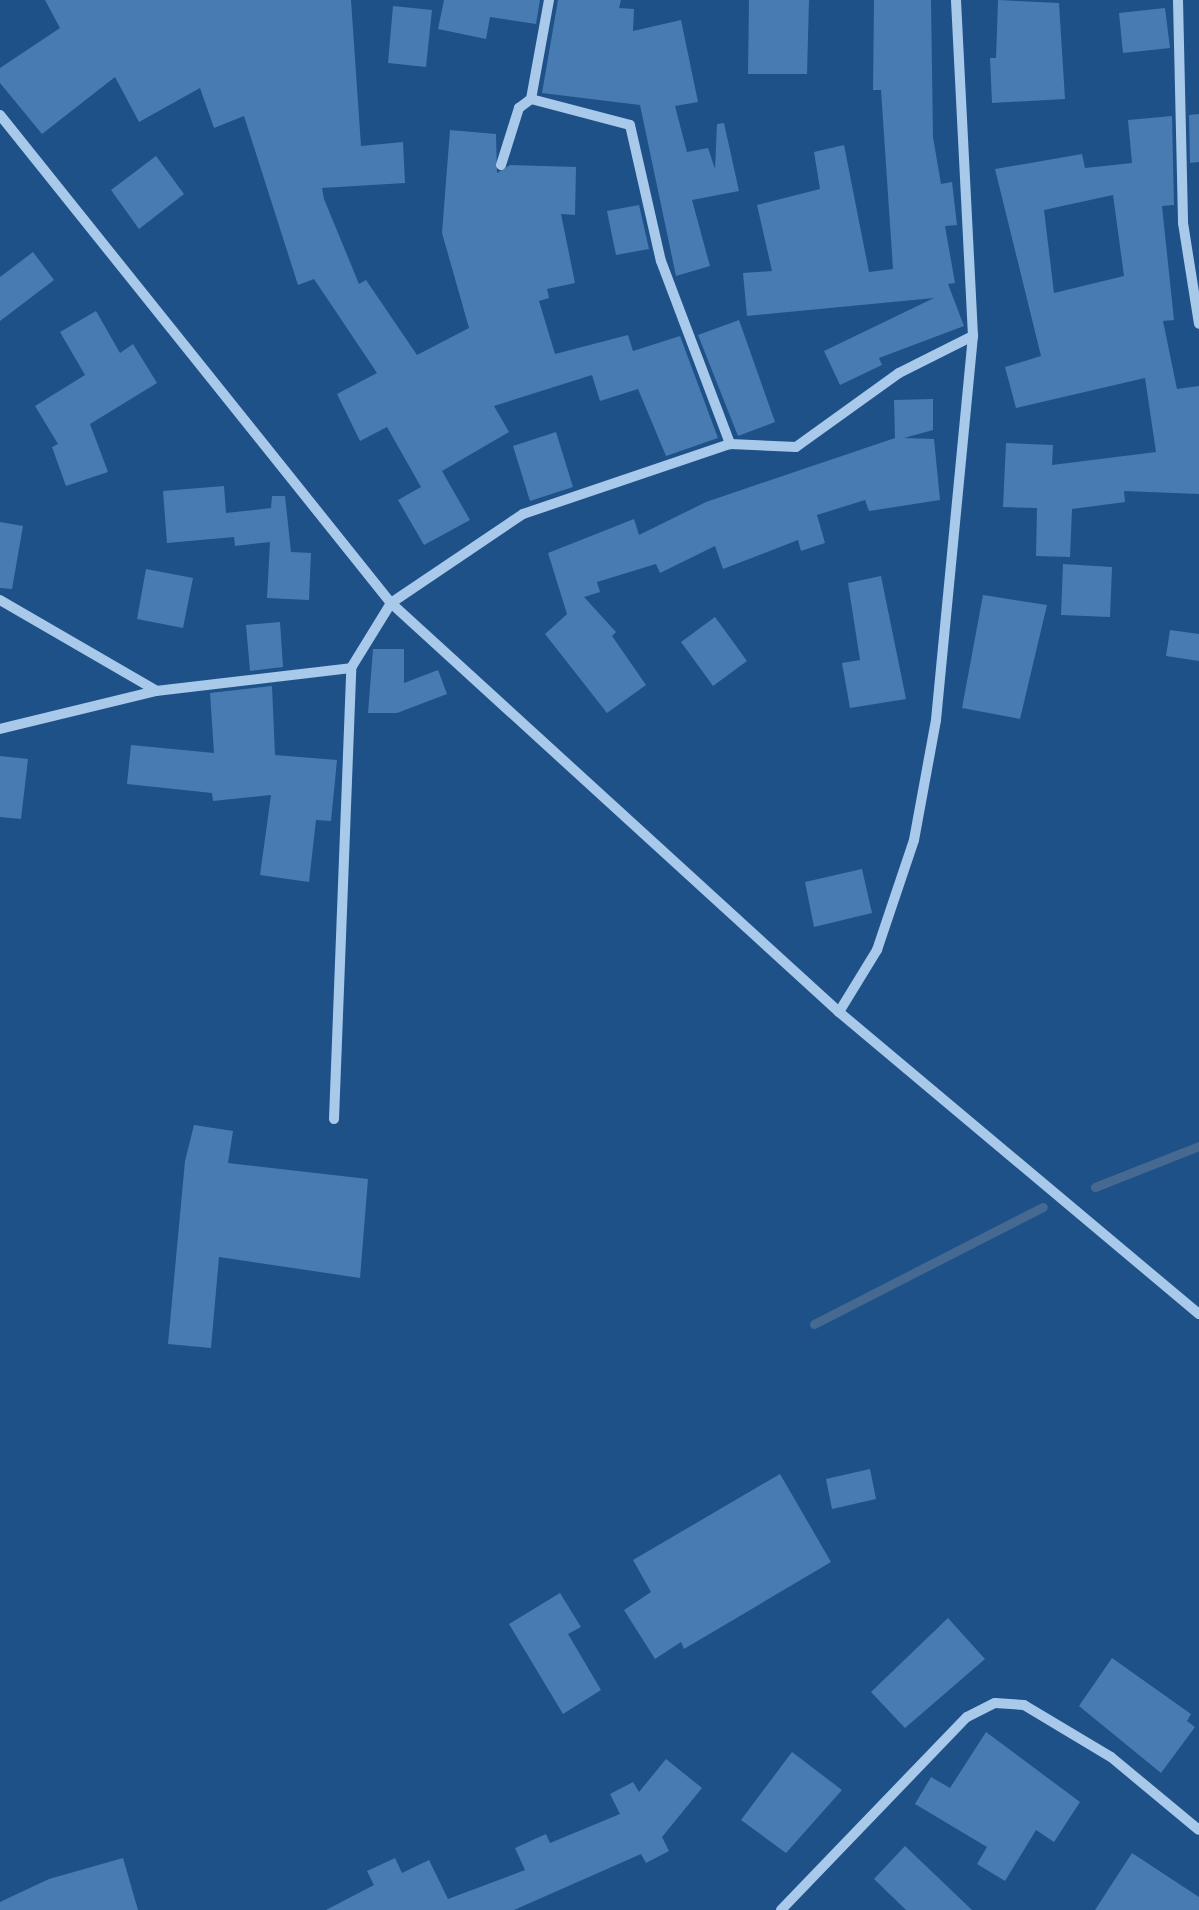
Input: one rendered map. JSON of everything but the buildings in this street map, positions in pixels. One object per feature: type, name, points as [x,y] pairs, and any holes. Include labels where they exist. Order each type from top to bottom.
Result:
[{"type":"street","points":[[501,165],[519,108],[532,99],[548,0]]},
{"type":"street","points":[[839,1012],[876,950],[914,840],[936,720],[974,336],[956,0]]},
{"type":"street","points":[[1178,0],[1182,224],[1199,324]]},
{"type":"street","points":[[532,99],[630,126],[660,260],[730,444]]},
{"type":"street","points":[[0,115],[391,603],[839,1012],[1199,1314]]},
{"type":"street","points":[[334,1119],[351,668],[391,603],[523,514],[730,444],[796,447],[899,373],[974,336]]},
{"type":"street","points":[[0,600],[156,691]]},
{"type":"street","points":[[0,729],[156,691],[351,668]]},
{"type":"street","points":[[781,1910],[967,1718],[995,1703],[1024,1705],[1111,1757],[1199,1830]]},
{"type":"waterway","points":[[1095,1187],[1199,1146]]},
{"type":"waterway","points":[[814,1324],[1043,1207]]}]
